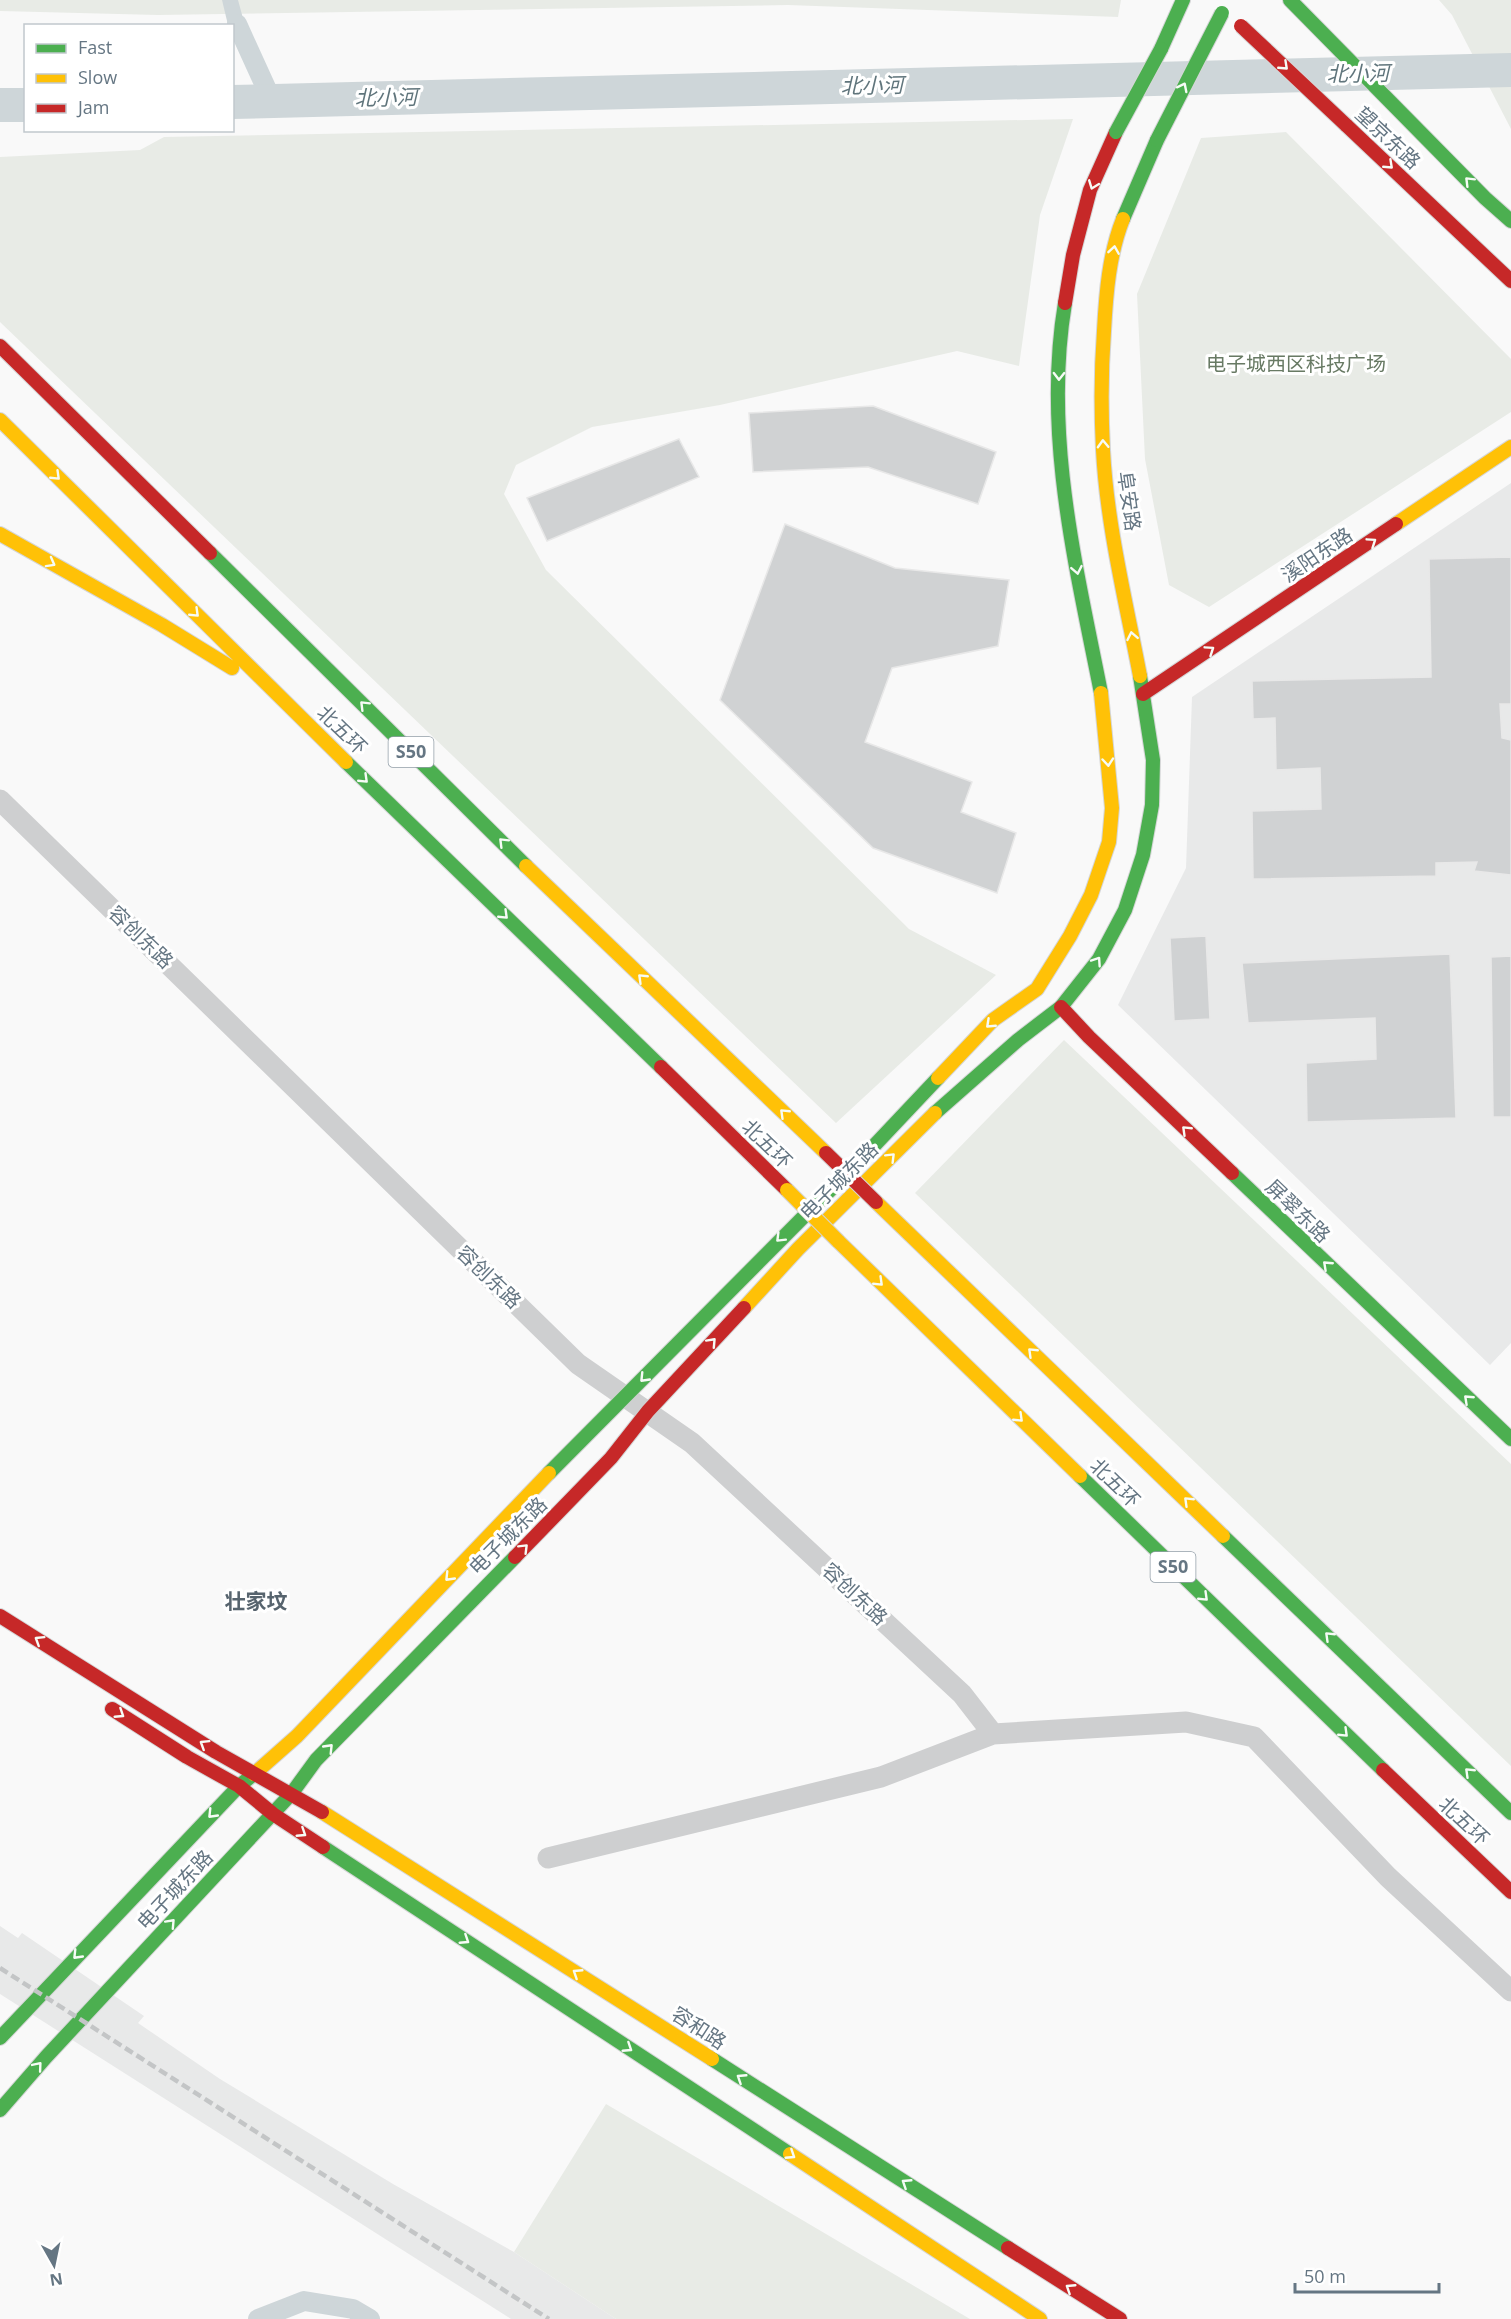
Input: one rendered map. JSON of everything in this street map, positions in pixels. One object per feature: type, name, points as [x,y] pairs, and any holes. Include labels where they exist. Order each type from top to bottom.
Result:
[{"type":"main road","name":"电子城东路","points":[[0,2038],[238,1786],[297,1736],[596,1424],[871,1149],[993,1020],[1037,989],[1070,936],[1091,895],[1109,842],[1112,808],[1101,694],[1069,520],[1058,419],[1061,327],[1073,255],[1090,190],[1116,132],[1161,48],[1183,0]]},
{"type":"main road","name":"望京东路","points":[[1210,0],[1222,13],[1241,26],[1511,280]]},
{"type":"main road","name":"阜安路","points":[[1061,1007],[1099,959],[1125,910],[1143,855],[1152,805],[1153,760],[1111,520],[1103,452],[1101,379],[1105,307],[1115,239],[1156,140],[1229,0]]},
{"type":"main road","name":"望京东路","points":[[1290,0],[1511,221]]},
{"type":"main road","name":"北五环","points":[[0,346],[597,936],[826,1153],[1511,1813]]},
{"type":"main road","name":"北五环","points":[[0,420],[283,700],[838,1241],[1511,1892]]},
{"type":"main road","points":[[0,425],[37,458]]},
{"type":"main road","name":"溪阳东路","points":[[1143,694],[1511,447]]},
{"type":"main road","points":[[0,534],[162,625],[283,700]]},
{"type":"main road","name":"电子城东路","points":[[0,2110],[46,2057],[292,1793],[316,1760],[611,1458],[648,1411],[798,1249],[929,1118],[1018,1040],[1061,1007]]},
{"type":"main road","name":"屏翠东路","points":[[1061,1007],[1089,1037],[1511,1439]]},
{"type":"main road","name":"容和路","points":[[0,1616],[254,1774],[292,1793],[1120,2319]]},
{"type":"main road","points":[[98,1700],[187,1757],[238,1786],[273,1814],[1040,2319]]},
{"type":"street","name":"容创东路","points":[[0,800],[578,1364],[692,1443],[962,1694],[993,1734]]},
{"type":"street","points":[[548,1858],[881,1777],[993,1734],[1186,1722],[1254,1737],[1388,1877],[1511,1991]]},
{"type":"shaded area","points":[[222,0],[238,0],[244,22],[228,24]]},
{"type":"shaded area","points":[[1511,483],[1511,1343],[1490,1365],[1118,1005],[1186,868],[1192,697]]},
{"type":"shaded area","points":[[0,1926],[18,1938],[22,1933],[144,2016],[138,2023],[220,2079],[393,2184],[514,2252],[616,2319],[511,2319],[0,1994]]},
{"type":"green space","points":[[0,0],[1121,0],[1118,17],[788,5],[158,15],[0,11]]},
{"type":"green space","points":[[1439,0],[1511,0],[1511,129],[1452,15]]},
{"type":"green space","points":[[1073,119],[1040,215],[1019,366],[957,351],[720,405],[592,427],[516,465],[504,494],[546,570],[909,929],[996,975],[836,1123],[0,322],[0,157],[140,150],[164,137]]},
{"type":"green space","name":"电子城西区科技广场","points":[[1286,132],[1511,359],[1511,412],[1209,607],[1169,585],[1145,459],[1137,294],[1201,138]]},
{"type":"green space","points":[[1064,1040],[1511,1464],[1511,1766],[915,1193]]},
{"type":"green space","points":[[606,2104],[970,2319],[616,2319],[514,2252]]},
{"type":"building","points":[[873,406],[996,452],[978,504],[868,467],[753,472],[749,413]]},
{"type":"building","points":[[679,439],[699,477],[547,541],[527,498]]},
{"type":"building","points":[[785,524],[895,568],[1009,580],[998,646],[892,668],[865,742],[972,782],[961,812],[1016,833],[997,893],[873,848],[720,700]]},
{"type":"building","points":[[1511,557],[1511,704],[1500,704],[1502,738],[1511,740],[1511,875],[1474,871],[1477,862],[1436,863],[1436,876],[1253,879],[1252,811],[1321,809],[1320,768],[1276,770],[1275,718],[1253,719],[1252,681],[1431,677],[1429,559]]},
{"type":"building","points":[[1206,936],[1210,1019],[1174,1021],[1170,938]]},
{"type":"building","points":[[1450,954],[1456,1118],[1307,1122],[1306,1063],[1376,1059],[1375,1018],[1248,1023],[1242,963]]},
{"type":"building","points":[[1511,956],[1511,1117],[1493,1117],[1491,957]]},
{"type":"waterway","points":[[237,24],[272,101]]},
{"type":"waterway","name":"北小河","points":[[234,102],[1511,70]]},
{"type":"waterway","name":"北小河","points":[[0,105],[24,105]]},
{"type":"waterway","points":[[258,2319],[304,2301],[353,2309],[370,2319]]},
{"type":"railway","points":[[0,1968],[549,2319]]},
{"type":"traffic: fast","points":[[1161,49],[1183,0]]},
{"type":"traffic: fast","points":[[1290,0],[1485,198],[1511,221]]},
{"type":"traffic: fast","points":[[1157,140],[1222,13]]},
{"type":"traffic: fast","points":[[1116,132],[1161,49]]},
{"type":"traffic: fast","points":[[1123,219],[1157,140]]},
{"type":"traffic: fast","points":[[1065,303],[1059,352],[1060,450],[1073,548],[1101,693]]},
{"type":"traffic: fast","points":[[210,553],[526,866]]},
{"type":"traffic: fast","points":[[935,1113],[1018,1040],[1061,1007],[1099,959],[1125,910],[1143,855],[1152,805],[1153,760],[1140,676]]},
{"type":"traffic: fast","points":[[346,762],[661,1067]]},
{"type":"traffic: fast","points":[[549,1473],[871,1149],[938,1078]]},
{"type":"traffic: fast","points":[[1232,1173],[1511,1439]]},
{"type":"traffic: fast","points":[[1080,1476],[1383,1770]]},
{"type":"traffic: fast","points":[[1223,1536],[1511,1813]]},
{"type":"traffic: fast","points":[[292,1793],[316,1760],[515,1557]]},
{"type":"traffic: fast","points":[[0,2038],[239,1786],[254,1774]]},
{"type":"traffic: fast","points":[[0,2110],[46,2057],[292,1793]]},
{"type":"traffic: fast","points":[[323,1847],[790,2154]]},
{"type":"traffic: fast","points":[[712,2059],[1008,2248]]},
{"type":"traffic: slow","points":[[1123,219],[1114,246],[1107,289],[1102,361],[1102,435],[1108,507],[1140,676]]},
{"type":"traffic: slow","points":[[0,420],[346,762]]},
{"type":"traffic: slow","points":[[1396,524],[1511,447]]},
{"type":"traffic: slow","points":[[0,534],[162,625],[232,668]]},
{"type":"traffic: slow","points":[[938,1078],[993,1020],[1037,989],[1070,936],[1091,895],[1109,842],[1112,808],[1101,693]]},
{"type":"traffic: slow","points":[[526,866],[826,1153]]},
{"type":"traffic: slow","points":[[744,1308],[798,1249],[935,1113]]},
{"type":"traffic: slow","points":[[787,1190],[838,1241]]},
{"type":"traffic: slow","points":[[876,1202],[1223,1536]]},
{"type":"traffic: slow","points":[[838,1241],[1080,1476]]},
{"type":"traffic: slow","points":[[254,1774],[297,1736],[549,1473]]},
{"type":"traffic: slow","points":[[322,1812],[712,2059]]},
{"type":"traffic: slow","points":[[790,2154],[1040,2319]]},
{"type":"traffic: jam","points":[[1241,26],[1346,125]]},
{"type":"traffic: jam","points":[[1346,125],[1511,281]]},
{"type":"traffic: jam","points":[[1065,303],[1073,255],[1090,190],[1116,132]]},
{"type":"traffic: jam","points":[[0,346],[210,553]]},
{"type":"traffic: jam","points":[[1143,694],[1396,524]]},
{"type":"traffic: jam","points":[[1061,1007],[1089,1037],[1232,1173]]},
{"type":"traffic: jam","points":[[661,1067],[787,1190]]},
{"type":"traffic: jam","points":[[826,1153],[876,1202]]},
{"type":"traffic: jam","points":[[515,1557],[611,1458],[648,1411],[744,1308]]},
{"type":"traffic: jam","points":[[0,1616],[216,1752],[322,1812]]},
{"type":"traffic: jam","points":[[112,1709],[187,1757],[239,1786],[273,1814],[323,1847]]},
{"type":"traffic: jam","points":[[1383,1770],[1511,1892]]},
{"type":"traffic: jam","points":[[1008,2248],[1120,2319]]},
{"type":"district","name":"壮家坟","points":[[256,1602]]}]
